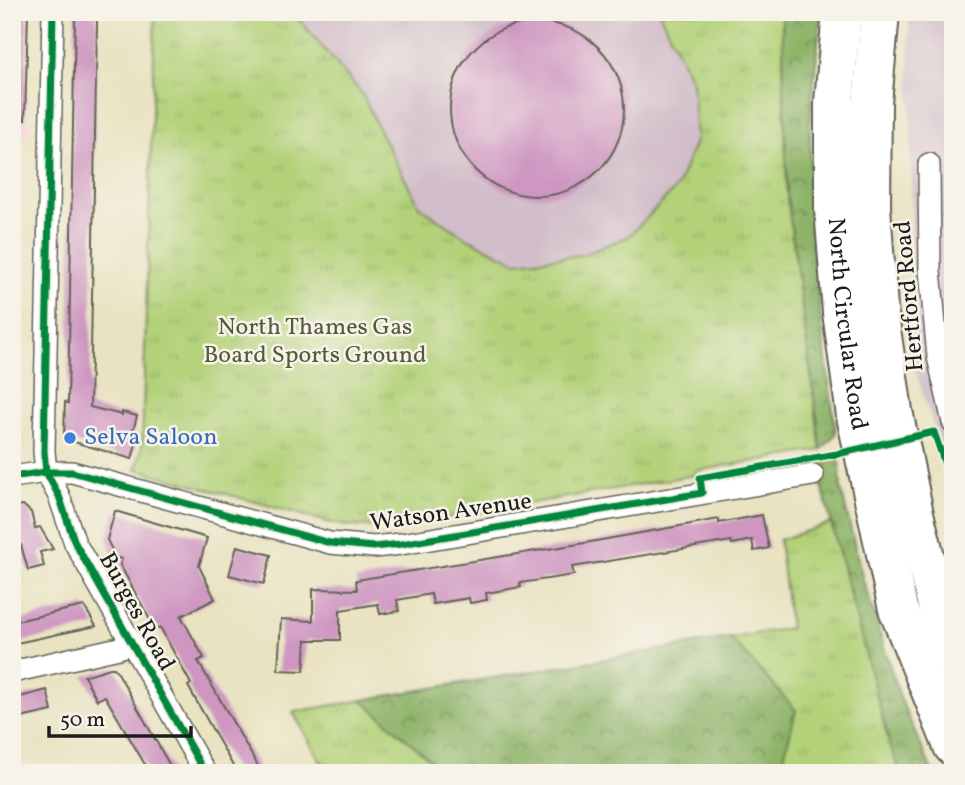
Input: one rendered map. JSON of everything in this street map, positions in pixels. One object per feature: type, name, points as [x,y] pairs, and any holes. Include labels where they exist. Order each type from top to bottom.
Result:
[{"type":"highway","name":"North Circular Road","points":[[842,12],[834,102],[834,208],[842,312],[856,416],[898,609],[953,746]]},
{"type":"highway","name":"North Circular Road","points":[[880,12],[872,103],[871,206],[878,309],[893,411],[914,514],[943,628],[953,652]]},
{"type":"highway","points":[[914,514],[953,587]]},
{"type":"highway","points":[[898,609],[945,773]]},
{"type":"street","name":"Burges Road","points":[[53,12],[44,451],[46,472],[42,495],[54,519],[75,543],[205,773]]},
{"type":"street","name":"Hertford Road","points":[[929,164],[932,295],[938,356],[953,422]]},
{"type":"street","name":"Watson Avenue","points":[[46,472],[72,472],[330,543],[374,547],[813,475]]},
{"type":"street","points":[[12,477],[46,472]]},
{"type":"street","points":[[12,672],[119,648],[130,642]]},
{"type":"shaded area","points":[[293,12],[659,12],[692,82],[696,139],[677,187],[628,237],[582,255],[516,262],[465,237],[420,207],[363,95]]},
{"type":"shaded area","points":[[912,12],[953,12],[953,485],[914,367],[909,22]]},
{"type":"shaded area","points":[[12,122],[31,122],[31,135],[12,135]]},
{"type":"green space","name":"North Thames Gas Board Sports Ground","points":[[155,12],[293,12],[363,95],[420,207],[465,237],[516,262],[582,255],[628,237],[677,187],[696,139],[692,82],[659,12],[782,12],[787,195],[821,450],[695,471],[695,475],[405,525],[379,527],[335,524],[136,469],[142,447]]},
{"type":"green space","points":[[782,12],[821,12],[810,122],[811,223],[836,434],[821,450],[787,195]]},
{"type":"green space","points":[[839,457],[841,489],[863,580],[900,698],[933,773],[902,773],[891,750],[815,460]]},
{"type":"green space","points":[[831,523],[891,750],[902,773],[327,773],[293,712],[790,628],[779,540]]},
{"type":"green space","points":[[730,638],[796,710],[780,773],[445,773],[362,700]]},
{"type":"building","points":[[12,12],[28,12],[25,120],[12,120]]},
{"type":"building","points":[[75,12],[96,12],[97,23],[90,407],[137,416],[132,435],[138,436],[132,459],[64,439],[65,402],[68,403]]},
{"type":"building","points":[[537,22],[570,28],[599,47],[618,76],[624,109],[618,142],[599,171],[570,190],[537,196],[504,190],[475,171],[456,142],[450,109],[456,76],[475,47],[504,28]]},
{"type":"building","points":[[23,505],[31,512],[35,528],[40,527],[53,549],[40,552],[44,566],[28,570],[21,545],[12,546],[12,507]]},
{"type":"building","points":[[115,511],[207,538],[199,566],[215,599],[181,616],[204,658],[198,661],[262,773],[237,773],[188,686],[191,684],[160,627],[155,629],[120,565],[122,559],[110,556],[112,550],[107,540]]},
{"type":"building","points":[[762,515],[769,548],[754,551],[752,540],[732,544],[731,541],[572,567],[574,575],[520,583],[521,587],[486,593],[487,600],[470,603],[469,598],[433,604],[431,594],[397,600],[399,611],[380,614],[378,604],[340,610],[340,640],[306,640],[304,671],[278,670],[281,619],[313,621],[313,589],[357,590],[356,580],[719,519],[719,523]]},
{"type":"building","points":[[237,546],[271,555],[264,584],[229,575]]},
{"type":"building","points":[[84,606],[96,626],[12,644],[12,622]]},
{"type":"building","points":[[114,668],[118,673],[174,773],[150,773],[105,696],[97,700],[84,676]]},
{"type":"building","points":[[47,690],[52,711],[12,720],[12,699]]},
{"type":"cycle path","points":[[53,12],[44,451],[46,472],[59,496],[75,543],[205,773]]},
{"type":"cycle path","points":[[12,477],[46,472],[72,472],[330,543],[374,547],[702,493],[700,478],[837,454],[934,432],[953,488]]},
{"type":"place","name":"Selva Saloon","points":[[70,438]]}]
